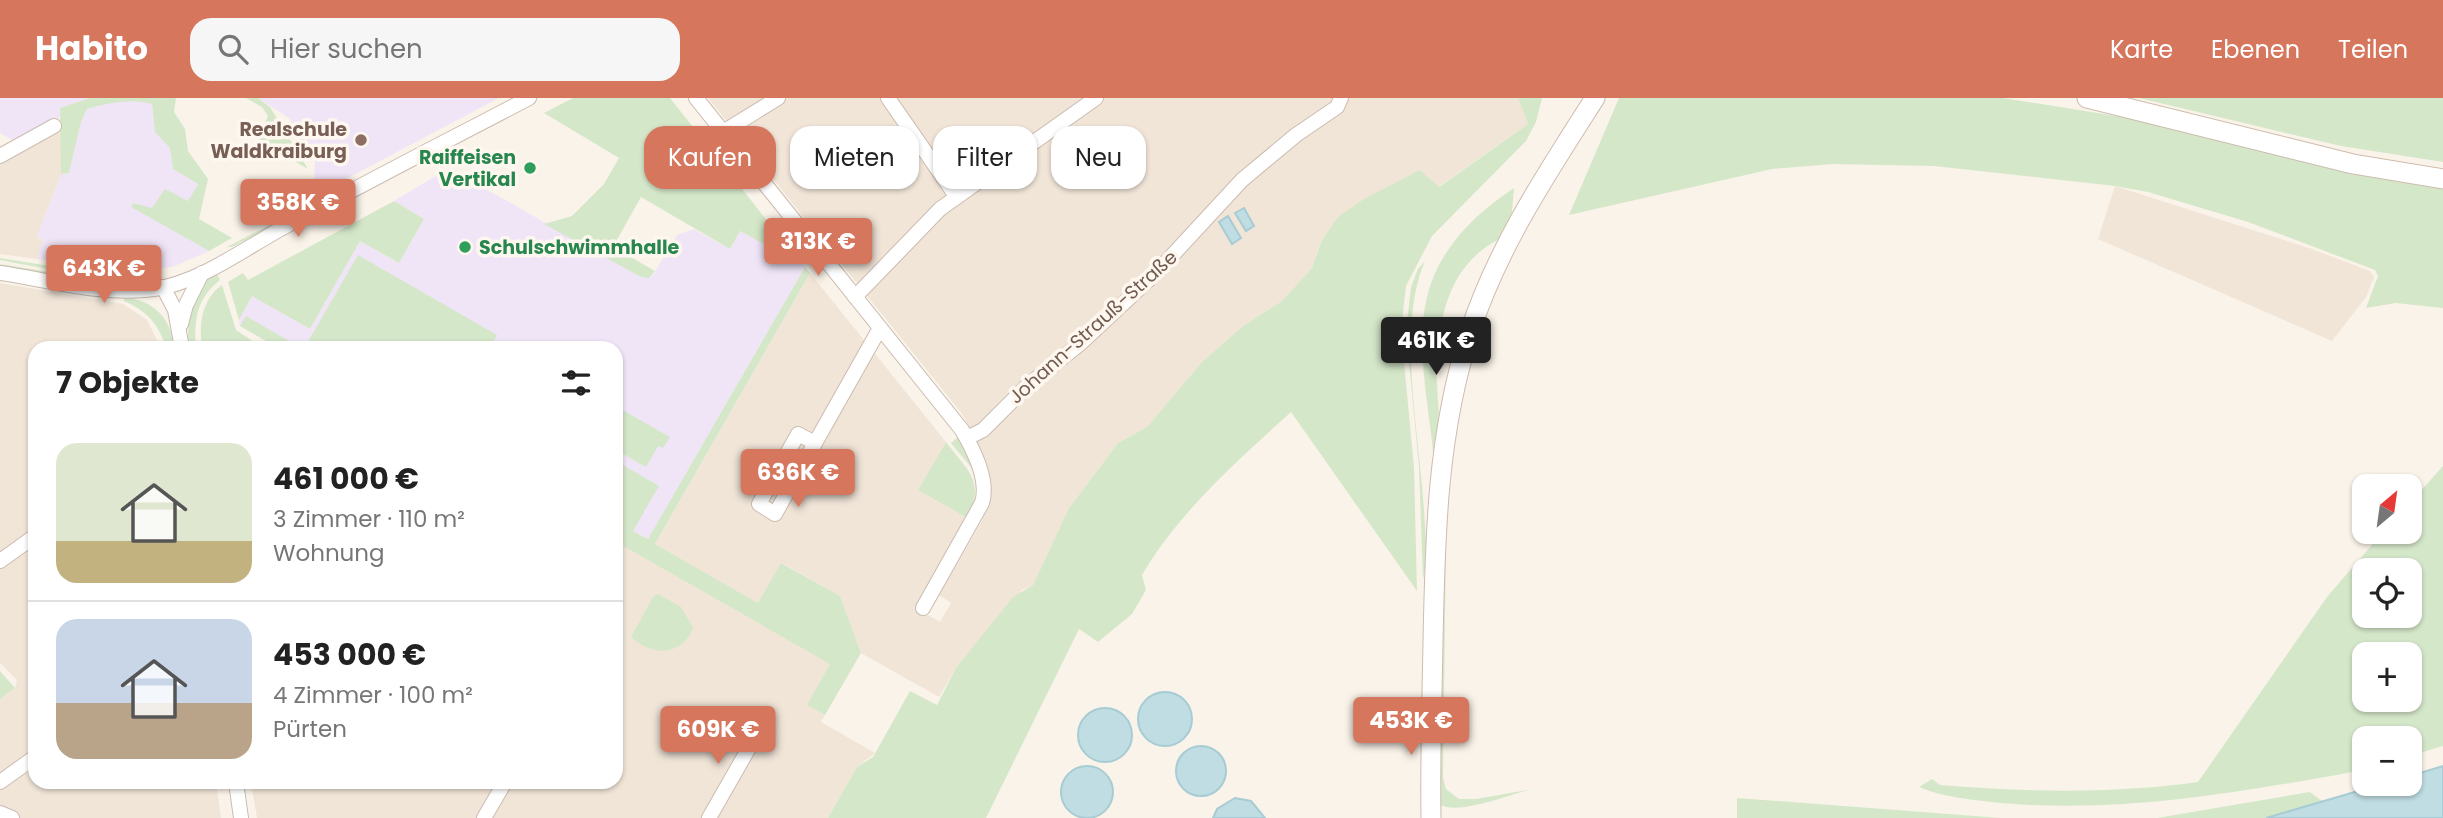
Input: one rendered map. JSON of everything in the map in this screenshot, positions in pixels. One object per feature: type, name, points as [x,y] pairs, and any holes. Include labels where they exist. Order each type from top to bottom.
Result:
[{"type":"main road","points":[[1429,817],[1435,518],[1444,436],[1458,373],[1470,331],[1501,255],[1595,98]]},
{"type":"main road","points":[[2087,98],[2353,164],[2443,179]]},
{"type":"street","points":[[0,272],[123,289],[163,287],[202,274],[340,196],[529,98]]},
{"type":"street","points":[[696,98],[718,126]]},
{"type":"street","points":[[733,126],[778,98]]},
{"type":"street","points":[[888,98],[956,196]]},
{"type":"street","points":[[855,297],[956,196],[1096,98]]},
{"type":"street","name":"Johann-Strauß-Straße","points":[[967,438],[983,430],[1028,385],[1128,300],[1242,180],[1296,135],[1336,107],[1341,99]]},
{"type":"street","points":[[0,156],[54,127]]},
{"type":"street","points":[[769,189],[967,438],[982,474],[984,495],[978,514],[923,608]]},
{"type":"street","points":[[180,329],[186,305],[202,274]]},
{"type":"street","points":[[163,287],[180,329],[181,341]]},
{"type":"street","points":[[815,443],[799,434],[759,504],[775,514],[880,328]]},
{"type":"street","points":[[0,561],[28,541]]},
{"type":"street","points":[[709,818],[758,732]]},
{"type":"street","points":[[0,782],[28,762]]},
{"type":"street","points":[[237,789],[241,818]]},
{"type":"street","points":[[484,818],[501,789]]},
{"type":"street","points":[[0,813],[12,818]]},
{"type":"shaded area","points":[[0,98],[90,98],[60,108],[60,117],[14,141],[0,133]]},
{"type":"shaded area","name":"Realschule Waldkraiburg","points":[[258,98],[499,98],[329,188],[314,179],[315,161],[289,118]]},
{"type":"shaded area","points":[[708,98],[1518,98],[1528,124],[1438,187],[1420,170],[1321,241],[1312,268],[1282,301],[1243,326],[1202,362],[1147,427],[1118,443],[1069,508],[1033,585],[1022,590],[956,668],[939,697],[861,653],[840,596],[782,563],[758,603],[655,544],[810,273],[946,442],[918,490],[967,518],[916,608],[940,622],[951,603],[939,595],[982,521],[990,497],[976,441],[963,415],[776,183],[776,126],[731,126]]},
{"type":"shaded area","points":[[142,99],[152,104],[155,132],[170,148],[173,169],[198,184],[188,202],[151,209],[134,203],[132,207],[209,251],[175,266],[150,271],[121,272],[37,259],[43,240],[37,237],[61,174],[69,173],[81,122],[87,109],[116,100]]},
{"type":"shaded area","points":[[62,131],[61,174],[37,237],[43,240],[37,259],[0,254],[0,164]]},
{"type":"shaded area","points":[[449,168],[641,277],[653,275],[677,235],[694,229],[730,249],[740,231],[787,257],[792,252],[805,267],[648,539],[623,525],[623,341],[266,341],[240,326],[239,320],[252,296],[310,329],[360,241],[399,263],[424,219],[394,201]]},
{"type":"shaded area","points":[[2115,186],[2309,248],[2370,271],[2374,277],[2366,297],[2332,341],[2098,239]]},
{"type":"shaded area","points":[[0,283],[123,304],[147,320],[158,341],[28,341],[28,789],[217,789],[221,818],[0,818],[0,699],[15,688],[17,680],[0,663]]},
{"type":"shaded area","points":[[623,546],[831,664],[808,705],[825,715],[821,722],[875,753],[857,767],[828,818],[257,818],[252,789],[623,789]]},
{"type":"green space","points":[[90,98],[176,98],[174,112],[185,129],[188,151],[208,179],[199,219],[232,238],[209,251],[131,207],[133,203],[152,208],[165,189],[188,201],[198,184],[173,169],[170,148],[155,132],[152,104],[120,102],[87,109],[81,122],[69,173],[61,174],[60,108]]},
{"type":"green space","points":[[246,98],[258,98],[270,107],[308,169],[258,140],[268,116],[262,107]]},
{"type":"green space","points":[[573,98],[670,98],[692,126],[644,126],[644,189],[742,189],[792,252],[787,257],[740,231],[730,249],[641,197],[613,247],[655,271],[649,278],[641,277],[544,224],[572,216],[604,184],[619,158],[544,113]]},
{"type":"green space","points":[[1518,98],[1542,98],[1536,122],[1526,141],[1432,236],[1406,286],[1401,330],[1414,468],[1417,591],[1291,412],[1210,488],[1173,530],[1142,575],[1146,590],[1132,614],[1098,642],[1079,629],[986,818],[828,818],[857,767],[873,757],[910,691],[937,705],[956,668],[1013,597],[1033,585],[1069,508],[1118,443],[1147,427],[1202,362],[1243,326],[1282,301],[1312,268],[1321,242],[1338,217],[1364,199],[1420,170],[1439,187],[1528,124]]},
{"type":"green space","points":[[1619,98],[2003,98],[2154,122],[2443,186],[2443,308],[2396,303],[2366,308],[2378,276],[2375,270],[2248,222],[2148,192],[1934,166],[1833,164],[1772,169],[1569,215]]},
{"type":"green space","points":[[2139,98],[2443,98],[2443,162],[2341,146]]},
{"type":"green space","points":[[1514,188],[1510,234],[1490,244],[1462,271],[1446,305],[1438,344],[1436,366],[1446,540],[1443,778],[1446,789],[1459,799],[1476,799],[1533,789],[1473,806],[1449,807],[1440,805],[1436,508],[1424,381],[1423,318],[1433,279],[1449,248],[1472,221]]},
{"type":"green space","points":[[315,201],[316,203],[232,247],[227,247]]},
{"type":"green space","points":[[394,201],[424,219],[399,263],[360,241],[310,329],[252,296],[239,320],[228,282],[243,273],[248,280]]},
{"type":"green space","points":[[358,255],[497,335],[494,341],[308,341]]},
{"type":"green space","points":[[0,258],[94,273],[151,275],[141,278],[103,277]]},
{"type":"green space","points":[[1425,261],[1416,287],[1411,349],[1426,536],[1423,579],[1419,467],[1406,331],[1411,287],[1418,269]]},
{"type":"green space","points":[[0,264],[93,279],[148,282],[139,284],[73,279]]},
{"type":"green space","points":[[805,267],[810,273],[655,544],[758,603],[781,563],[840,596],[861,653],[825,715],[807,705],[830,664],[623,546],[623,465],[659,486],[633,531],[648,539]]},
{"type":"green space","points":[[216,272],[220,280],[201,302],[196,319],[196,341],[189,341],[192,306],[208,279]]},
{"type":"green space","points":[[222,285],[236,330],[252,341],[202,341],[203,314],[215,291]]},
{"type":"green space","points":[[124,297],[135,299],[159,312],[165,319],[173,341],[163,341],[151,319],[124,301]]},
{"type":"green space","points":[[246,316],[289,341],[266,341],[240,326]]},
{"type":"green space","points":[[623,410],[670,437],[663,448],[658,446],[646,467],[623,454]]},
{"type":"green space","points":[[958,437],[974,471],[951,443]]},
{"type":"green space","points":[[946,442],[967,469],[975,486],[975,495],[967,518],[918,490]]},
{"type":"green space","points":[[2443,466],[2443,746],[2422,752],[2422,726],[2352,726],[2352,772],[2229,793],[2139,803],[2048,806],[2002,803],[1949,796],[1919,787],[1932,779],[1940,785],[2037,790],[2134,789],[2198,782],[2327,597],[2352,568],[2352,628],[2422,628],[2422,558],[2361,558],[2373,544],[2422,544],[2422,490]]},
{"type":"green space","points":[[658,594],[681,607],[693,628],[688,637],[674,649],[648,648],[631,637],[653,597]]},
{"type":"green space","points":[[0,671],[15,688],[0,699]]},
{"type":"green space","points":[[2310,792],[2322,801],[2266,818],[2157,818]]},
{"type":"green space","points":[[1737,798],[2001,818],[1737,818]]},
{"type":"water","points":[[1244,208],[1254,226],[1246,231],[1235,213]]},
{"type":"water","points":[[1228,216],[1241,238],[1232,244],[1219,222]]},
{"type":"water","points":[[1165,692],[1184,700],[1192,719],[1184,738],[1165,746],[1146,738],[1138,719],[1146,700]]},
{"type":"water","points":[[1105,708],[1124,716],[1132,735],[1124,754],[1105,762],[1086,754],[1078,735],[1086,716]]},
{"type":"water","points":[[1201,746],[1218,754],[1226,771],[1218,788],[1201,796],[1184,788],[1176,771],[1184,754]]},
{"type":"water","points":[[1087,766],[1106,773],[1113,792],[1106,811],[1087,818],[1068,811],[1061,792],[1068,773]]},
{"type":"water","points":[[2443,766],[2443,818],[2266,818],[2352,793],[2352,796],[2422,796],[2422,772]]},
{"type":"water","points":[[1235,798],[1251,801],[1265,818],[1213,818],[1217,809]]},
{"type":"place","name":"Realschule Waldkraiburg","points":[[361,140]]},
{"type":"place","name":"Raiffeisen Vertikal","points":[[530,168]]},
{"type":"place","name":"Schulschwimmhalle","points":[[465,247]]}]
